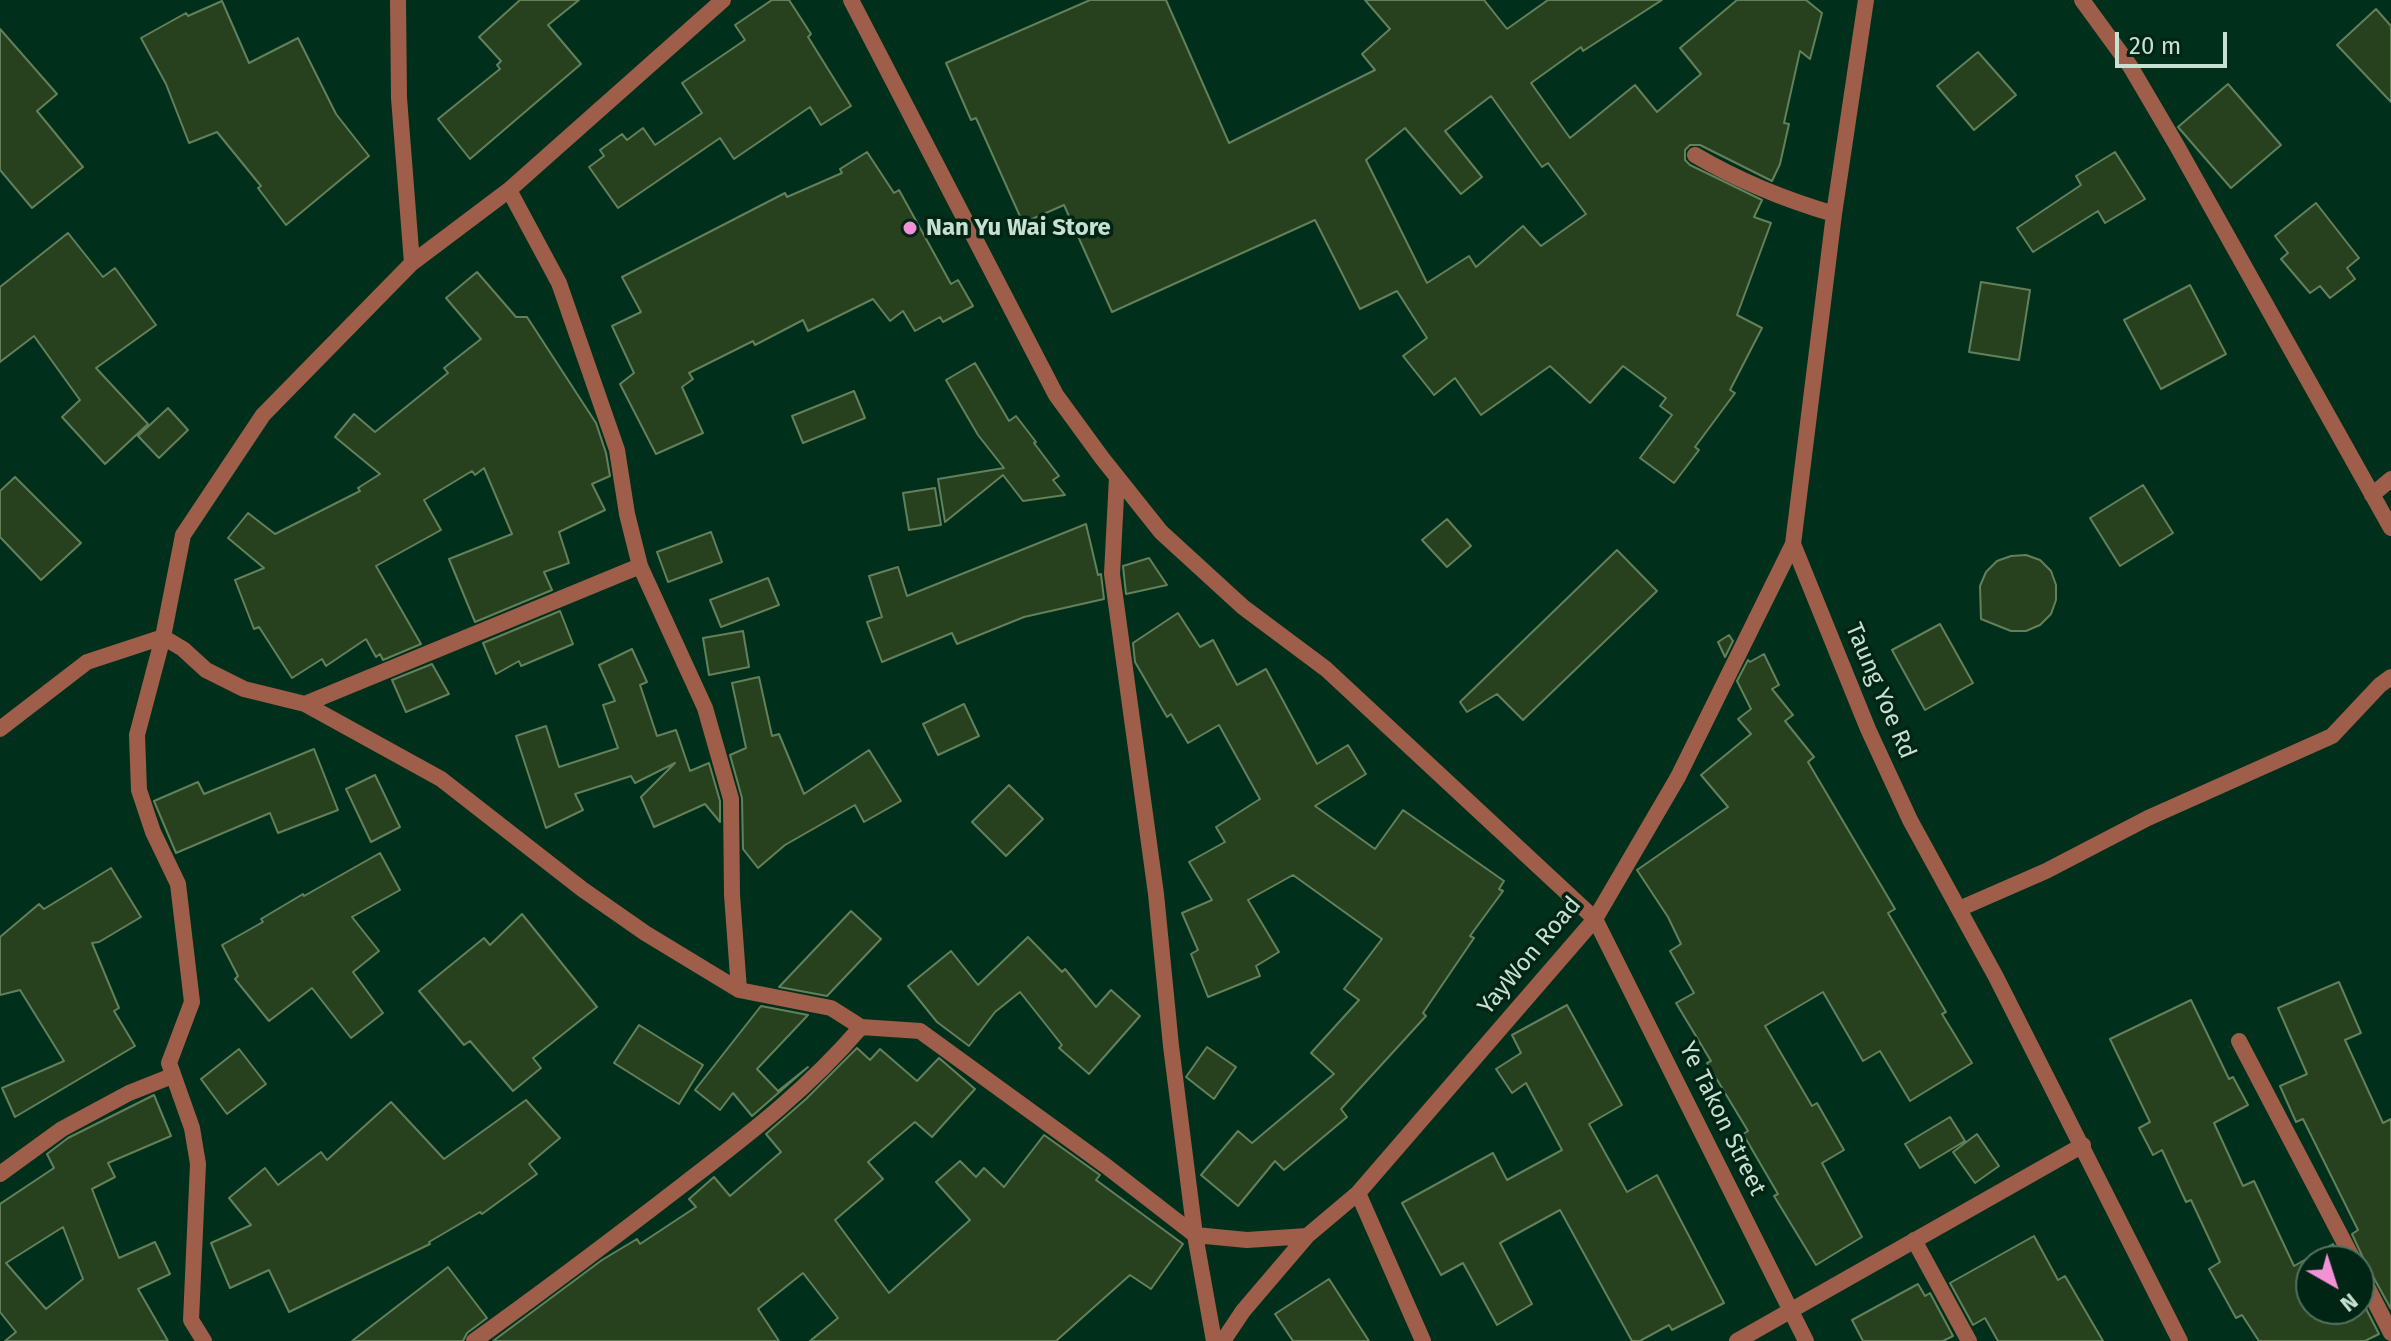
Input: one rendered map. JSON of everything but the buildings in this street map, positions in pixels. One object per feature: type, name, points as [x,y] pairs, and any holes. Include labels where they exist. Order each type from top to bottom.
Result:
[{"type":"street","points":[[398,0],[399,98],[412,263]]},
{"type":"street","points":[[204,1341],[191,1320],[198,1164],[192,1128],[169,1063],[192,1002],[178,884],[153,832],[139,790],[137,735],[163,637],[183,535],[263,415],[412,263],[509,190],[723,0]]},
{"type":"street","points":[[851,0],[1056,395],[1161,532],[1243,607],[1326,669],[1595,919]]},
{"type":"street","name":"Taung Yoe Rd","points":[[1866,0],[1834,214],[1793,544],[1874,742],[1910,820],[2083,1145],[2180,1341]]},
{"type":"street","points":[[2082,0],[2130,66],[2177,146],[2391,528]]},
{"type":"street","points":[[1695,155],[1731,176],[1799,204],[1834,214]]},
{"type":"street","points":[[509,190],[559,283],[617,450],[627,514],[640,566],[705,708],[731,799],[732,895],[739,990]]},
{"type":"street","points":[[1117,477],[1112,574],[1156,894],[1195,1235],[1214,1341]]},
{"type":"street","points":[[2372,495],[2391,479]]},
{"type":"street","name":"YayWon Road","points":[[1223,1341],[1243,1311],[1307,1236],[1358,1193],[1595,919],[1678,777],[1793,544]]},
{"type":"street","points":[[305,704],[640,566]]},
{"type":"street","points":[[0,729],[87,662],[163,637],[183,649],[206,670],[244,689],[305,704],[441,779],[582,889],[645,933],[739,990],[831,1008],[861,1027],[920,1031],[1195,1235],[1247,1240],[1307,1236]]},
{"type":"street","points":[[1959,909],[2046,871],[2148,818],[2332,736],[2391,677]]},
{"type":"street","name":"Ye Takon Street","points":[[1595,919],[1806,1341]]},
{"type":"street","points":[[474,1341],[770,1117],[827,1067],[861,1027]]},
{"type":"street","points":[[2239,1041],[2346,1245]]},
{"type":"street","points":[[0,1174],[62,1129],[129,1093],[172,1076]]},
{"type":"street","points":[[1737,1341],[2083,1145]]},
{"type":"street","points":[[1358,1193],[1423,1341]]},
{"type":"street","points":[[1914,1240],[1969,1341]]},
{"type":"street","points":[[2375,1302],[2391,1333]]},
{"type":"place","name":"Nan Yu Wai Store","points":[[910,228]]}]
